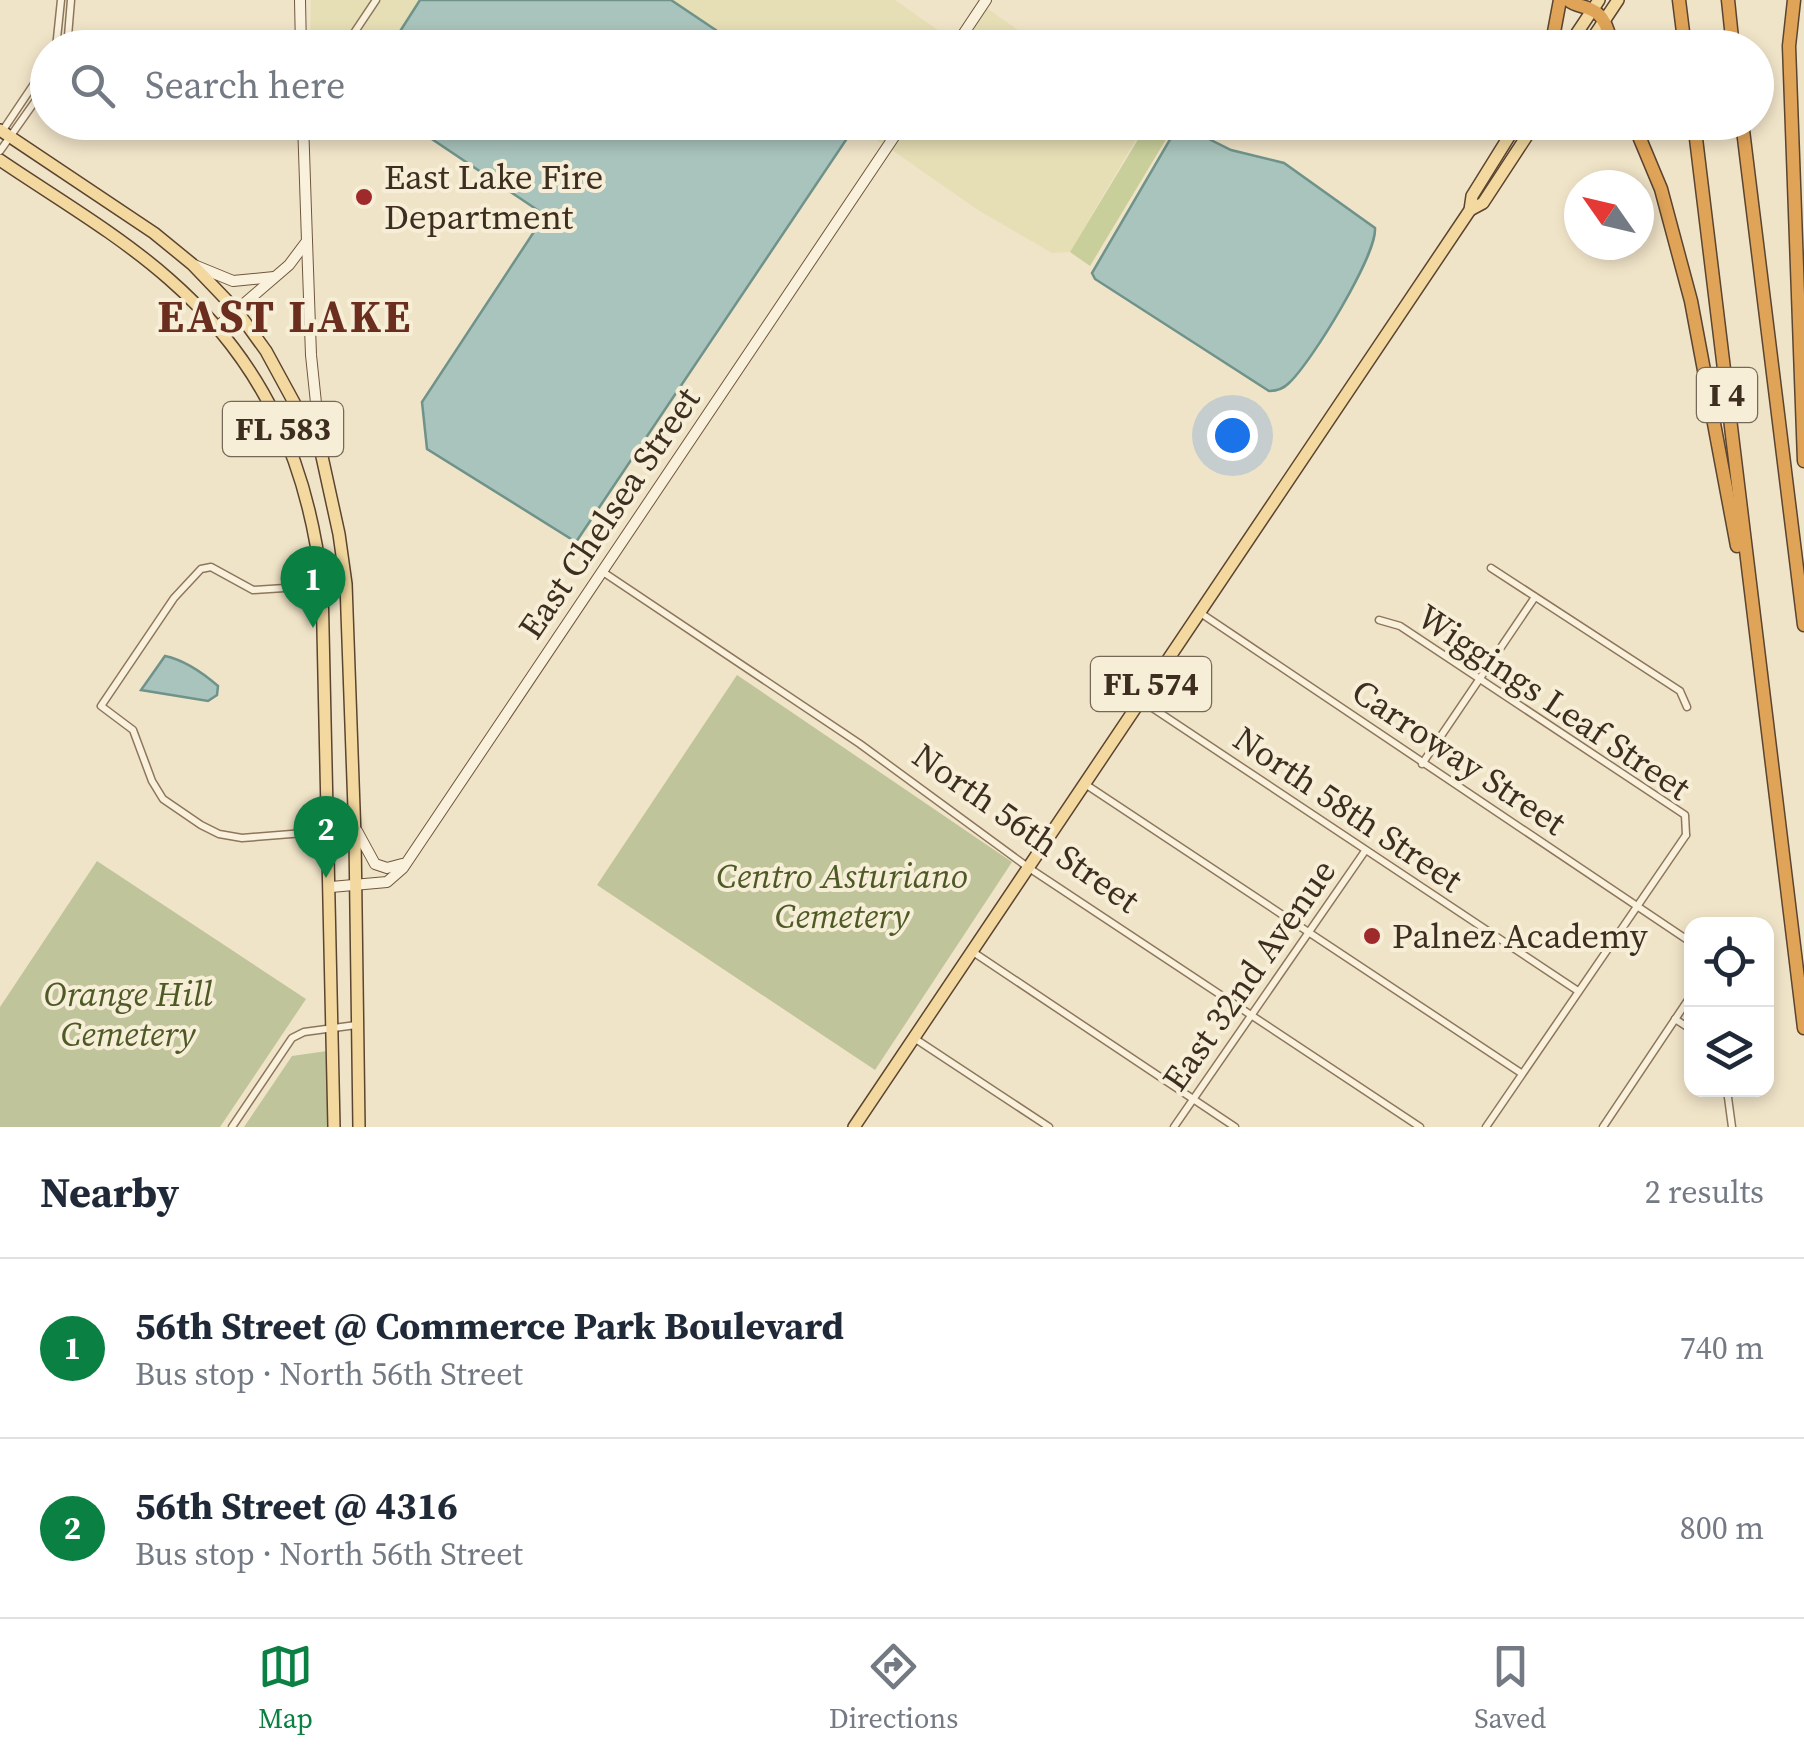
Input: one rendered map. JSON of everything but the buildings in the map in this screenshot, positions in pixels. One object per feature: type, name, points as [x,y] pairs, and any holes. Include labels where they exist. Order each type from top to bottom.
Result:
[{"type":"highway","points":[[1554,30],[1560,0]]},
{"type":"highway","points":[[1568,0],[1578,8],[1596,5],[1607,30]]},
{"type":"highway","points":[[1679,0],[1683,30]]},
{"type":"highway","points":[[1728,0],[1731,30]]},
{"type":"highway","points":[[1794,0],[1789,46],[1804,461]]},
{"type":"highway","points":[[1643,140],[1661,189],[1691,301],[1759,667]]},
{"type":"highway","name":"I 4","points":[[1696,140],[1804,1028]]},
{"type":"highway","name":"I 4","points":[[1744,140],[1804,625]]},
{"type":"highway","points":[[1802,605],[1804,589]]},
{"type":"main road","points":[[1598,30],[1618,0]]},
{"type":"main road","points":[[1579,30],[1596,5]]},
{"type":"main road","name":"FL 583","points":[[3,133],[154,233],[192,264],[237,311],[285,382],[322,452],[346,584],[359,1127]]},
{"type":"main road","name":"FL 574","points":[[860,1125],[914,1038],[1470,210],[1472,196],[1507,140]]},
{"type":"main road","points":[[1470,210],[1483,203],[1524,140]]},
{"type":"main road","name":"FL 583","points":[[0,160],[140,256],[217,327],[273,406],[296,459],[316,539],[322,586],[334,1127]]},
{"type":"street","points":[[58,30],[60,0]]},
{"type":"street","points":[[69,30],[72,0]]},
{"type":"street","points":[[300,0],[301,30]]},
{"type":"street","points":[[356,30],[376,0]]},
{"type":"street","points":[[966,30],[986,0]]},
{"type":"street","points":[[0,151],[3,133],[30,91]]},
{"type":"street","points":[[3,133],[30,103]]},
{"type":"street","points":[[304,140],[312,355],[322,452]]},
{"type":"street","name":"East Chelsea Street","points":[[331,887],[387,882],[411,856],[892,140]]},
{"type":"street","points":[[217,327],[289,265],[308,241]]},
{"type":"street","points":[[192,264],[233,280],[275,277]]},
{"type":"street","points":[[330,835],[242,838],[219,834],[201,824],[163,799],[133,730],[101,706],[174,598],[201,569],[211,568],[253,590],[346,584]]},
{"type":"street","points":[[1491,568],[1680,691],[1687,706]]},
{"type":"street","name":"North 56th Street","points":[[603,572],[860,744],[1030,868],[1420,1127]]},
{"type":"street","points":[[1422,764],[1535,597]]},
{"type":"street","name":"Carroway Street","points":[[1199,612],[1684,938]]},
{"type":"street","name":"Wiggings Leaf Street","points":[[1380,620],[1400,626],[1685,815],[1688,836],[1636,905]]},
{"type":"street","name":"North 58th Street","points":[[1140,700],[1578,990]]},
{"type":"street","points":[[1085,784],[1522,1073]]},
{"type":"street","points":[[354,824],[363,848],[375,864],[393,868],[411,856]]},
{"type":"street","name":"East 32nd Avenue","points":[[1174,1127],[1365,851]]},
{"type":"street","points":[[1486,1127],[1636,905]]},
{"type":"street","points":[[972,952],[1235,1127]]},
{"type":"street","points":[[1603,1127],[1684,1006]]},
{"type":"street","points":[[1676,1019],[1684,1024]]},
{"type":"street","points":[[232,1127],[292,1038],[304,1032],[357,1026]]},
{"type":"street","points":[[914,1038],[1049,1127]]},
{"type":"street","points":[[1728,1097],[1732,1127]]},
{"type":"shaded area","points":[[311,0],[420,0],[401,30],[310,30]]},
{"type":"shaded area","points":[[671,0],[895,0],[938,30],[716,30]]},
{"type":"shaded area","points":[[987,8],[1018,30],[972,30]]},
{"type":"shaded area","points":[[899,140],[1135,140],[1070,252],[1052,253],[978,210],[892,150]]},
{"type":"green space","points":[[1138,140],[1166,140],[1090,266],[1070,252]]},
{"type":"green space","name":"Centro Asturiano Cemetery","points":[[737,675],[1012,862],[875,1070],[597,885]]},
{"type":"green space","name":"Orange Hill Cemetery","points":[[97,861],[306,999],[220,1127],[0,1127],[0,1007]]},
{"type":"green space","points":[[327,1051],[329,1127],[244,1127],[292,1056]]},
{"type":"water","points":[[420,0],[671,0],[716,30],[401,30]]},
{"type":"water","points":[[433,140],[846,140],[576,542],[427,449],[422,402],[545,215]]},
{"type":"water","points":[[1170,140],[1211,140],[1231,150],[1284,163],[1375,228],[1365,261],[1326,332],[1287,385],[1269,391],[1095,279],[1092,273]]},
{"type":"water","points":[[165,656],[206,676],[218,686],[217,695],[208,701],[141,690]]},
{"type":"place","name":"East Lake Fire Department","points":[[364,197]]},
{"type":"place","name":"56th Street @ Commerce Park Boulevard","points":[[313,628]]},
{"type":"place","name":"56th Street @ 4316","points":[[326,878]]},
{"type":"place","name":"Palnez Academy","points":[[1372,936]]},
{"type":"district","name":"EAST LAKE","points":[[285,316]]}]
